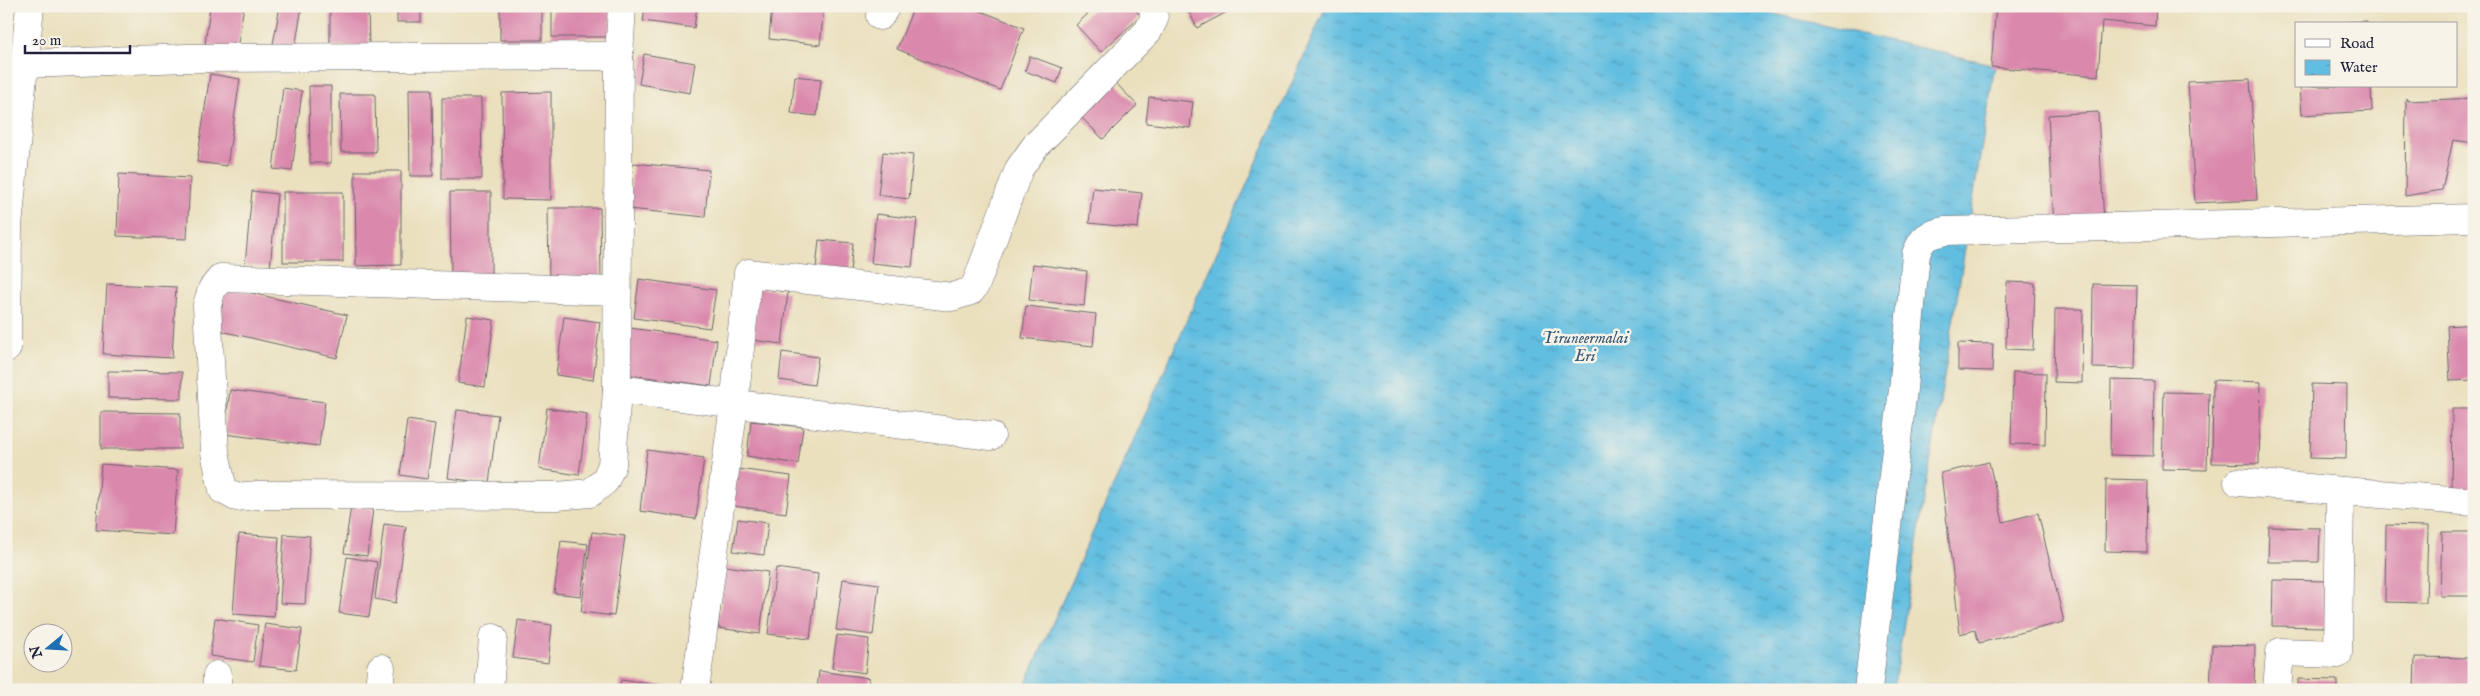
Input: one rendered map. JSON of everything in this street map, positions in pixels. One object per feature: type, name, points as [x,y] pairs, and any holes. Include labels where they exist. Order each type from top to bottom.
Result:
[{"type":"street","points":[[7,348],[8,226],[26,64],[30,6]]},
{"type":"street","points":[[616,291],[221,278],[212,289],[207,305],[215,452],[223,490],[236,497],[258,495],[557,496],[590,493],[605,481],[612,465],[617,389],[616,291],[619,56],[622,6]]},
{"type":"street","points":[[695,690],[734,405],[748,274],[952,297],[971,290],[976,284],[1020,169],[1036,145],[1148,31],[1154,19],[1153,6]]},
{"type":"street","points":[[26,64],[187,58],[619,56]]},
{"type":"street","points":[[1868,690],[1904,389],[1916,254],[1921,240],[1929,235],[1945,231],[2474,218]]},
{"type":"street","points":[[617,389],[991,436]]},
{"type":"street","points":[[2238,482],[2474,502]]},
{"type":"street","points":[[2277,690],[2280,652],[2338,654],[2340,490]]},
{"type":"street","points":[[489,690],[493,638]]},
{"type":"water","name":"Tiruneermalai Eri","points":[[1326,6],[1740,6],[1995,65],[1893,690],[1023,690]]},
{"type":"building","points":[[210,6],[244,6],[237,49],[205,45]]},
{"type":"building","points":[[280,6],[302,6],[295,48],[273,44]]},
{"type":"building","points":[[330,6],[368,6],[369,46],[330,46]]},
{"type":"building","points":[[397,6],[421,6],[421,22],[397,22]]},
{"type":"building","points":[[500,6],[542,6],[542,40],[500,40]]},
{"type":"building","points":[[552,6],[611,6],[611,37],[552,37]]},
{"type":"building","points":[[645,6],[697,6],[694,28],[643,21]]},
{"type":"building","points":[[772,6],[824,6],[820,45],[769,39]]},
{"type":"building","points":[[914,6],[968,6],[1024,28],[1000,90],[897,49]]},
{"type":"building","points":[[1096,6],[1132,6],[1141,16],[1101,52],[1076,25]]},
{"type":"building","points":[[1186,6],[1238,6],[1197,28]]},
{"type":"building","points":[[1996,6],[2156,6],[2155,26],[2102,21],[2098,76],[1991,67]]},
{"type":"building","points":[[644,54],[695,63],[690,93],[639,84]]},
{"type":"building","points":[[1030,56],[1062,68],[1057,83],[1025,71]]},
{"type":"building","points":[[210,74],[240,79],[227,166],[197,162]]},
{"type":"building","points":[[795,76],[821,79],[817,116],[791,113]]},
{"type":"building","points":[[1111,78],[1137,105],[1103,139],[1076,112]]},
{"type":"building","points":[[2250,79],[2257,200],[2195,203],[2188,82]]},
{"type":"building","points":[[309,86],[331,86],[331,163],[310,163]]},
{"type":"building","points":[[283,88],[302,91],[292,171],[273,169]]},
{"type":"building","points":[[2300,88],[2371,88],[2372,111],[2302,115]]},
{"type":"building","points":[[409,89],[432,89],[433,176],[410,176]]},
{"type":"building","points":[[551,92],[551,200],[503,199],[502,93]]},
{"type":"building","points":[[340,94],[375,94],[376,152],[341,152]]},
{"type":"building","points":[[1149,97],[1193,102],[1190,128],[1146,123]]},
{"type":"building","points":[[442,98],[481,98],[482,179],[442,179]]},
{"type":"building","points":[[2406,98],[2408,101],[2474,98],[2474,143],[2453,140],[2442,190],[2405,196]]},
{"type":"building","points":[[2098,112],[2104,223],[2054,226],[2048,115]]},
{"type":"building","points":[[883,152],[913,155],[909,199],[878,195]]},
{"type":"building","points":[[633,163],[709,170],[705,217],[629,209]]},
{"type":"building","points":[[355,171],[401,171],[401,265],[356,266]]},
{"type":"building","points":[[119,174],[190,178],[187,239],[117,236]]},
{"type":"building","points":[[1093,188],[1142,193],[1138,228],[1089,223]]},
{"type":"building","points":[[252,191],[277,194],[270,268],[245,265]]},
{"type":"building","points":[[283,192],[343,192],[343,262],[283,262]]},
{"type":"building","points":[[450,192],[491,192],[491,280],[451,280]]},
{"type":"building","points":[[548,208],[600,208],[601,279],[549,279]]},
{"type":"building","points":[[876,214],[917,219],[912,267],[871,263]]},
{"type":"building","points":[[819,240],[853,243],[849,282],[815,278]]},
{"type":"building","points":[[1033,264],[1087,271],[1084,306],[1029,300]]},
{"type":"building","points":[[639,279],[716,290],[710,328],[634,318]]},
{"type":"building","points":[[2007,282],[2035,283],[2033,350],[2006,349]]},
{"type":"building","points":[[107,284],[176,287],[172,358],[103,354]]},
{"type":"building","points":[[2093,284],[2137,285],[2135,369],[2092,368]]},
{"type":"building","points":[[226,287],[347,315],[337,358],[217,330]]},
{"type":"building","points":[[758,288],[788,292],[782,344],[752,340]]},
{"type":"building","points":[[1026,306],[1096,314],[1093,346],[1022,338]]},
{"type":"building","points":[[2055,309],[2083,309],[2082,383],[2054,382]]},
{"type":"building","points":[[467,316],[494,320],[485,387],[458,383]]},
{"type":"building","points":[[564,317],[600,322],[593,380],[556,375]]},
{"type":"building","points":[[2474,324],[2474,380],[2450,381],[2447,326]]},
{"type":"building","points":[[630,328],[717,340],[711,386],[624,374]]},
{"type":"building","points":[[1958,343],[1993,344],[1992,371],[1958,370]]},
{"type":"building","points":[[782,352],[818,357],[814,385],[779,380]]},
{"type":"building","points":[[108,371],[182,372],[182,399],[108,398]]},
{"type":"building","points":[[2013,372],[2046,373],[2045,445],[2011,444]]},
{"type":"building","points":[[2111,380],[2154,381],[2153,456],[2110,455]]},
{"type":"building","points":[[2213,380],[2261,382],[2259,464],[2212,463]]},
{"type":"building","points":[[2312,384],[2347,385],[2346,459],[2310,458]]},
{"type":"building","points":[[230,390],[325,402],[319,446],[224,434]]},
{"type":"building","points":[[2164,392],[2209,393],[2207,470],[2162,469]]},
{"type":"building","points":[[547,408],[587,414],[579,475],[539,469]]},
{"type":"building","points":[[2452,409],[2474,409],[2474,491],[2451,491]]},
{"type":"building","points":[[457,410],[498,415],[489,483],[448,478]]},
{"type":"building","points":[[101,412],[180,413],[180,449],[101,449]]},
{"type":"building","points":[[407,420],[435,424],[427,479],[400,475]]},
{"type":"building","points":[[751,421],[803,427],[798,464],[747,456]]},
{"type":"building","points":[[647,450],[704,458],[696,519],[640,511]]},
{"type":"building","points":[[1989,462],[2003,522],[2038,513],[2064,622],[1979,643],[1975,630],[1960,634],[1941,473]]},
{"type":"building","points":[[101,464],[178,470],[173,535],[96,530]]},
{"type":"building","points":[[738,469],[791,476],[786,513],[733,506]]},
{"type":"building","points":[[2106,479],[2148,480],[2147,552],[2105,551]]},
{"type":"building","points":[[351,506],[373,509],[367,556],[344,553]]},
{"type":"building","points":[[738,519],[768,523],[764,555],[733,551]]},
{"type":"building","points":[[384,524],[406,527],[396,603],[375,599]]},
{"type":"building","points":[[2386,525],[2428,526],[2426,603],[2385,602]]},
{"type":"building","points":[[2269,527],[2320,528],[2319,562],[2268,562]]},
{"type":"building","points":[[592,532],[625,536],[614,616],[581,612]]},
{"type":"building","points":[[2442,532],[2474,532],[2474,596],[2440,596]]},
{"type":"building","points":[[239,534],[279,537],[274,617],[233,614]]},
{"type":"building","points":[[284,534],[310,536],[305,604],[280,603]]},
{"type":"building","points":[[561,541],[588,544],[581,596],[554,593]]},
{"type":"building","points":[[347,557],[377,562],[369,617],[339,613]]},
{"type":"building","points":[[725,566],[768,572],[760,634],[718,628]]},
{"type":"building","points":[[776,568],[818,574],[810,639],[768,634]]},
{"type":"building","points":[[843,579],[879,584],[873,635],[836,630]]},
{"type":"building","points":[[2273,580],[2327,581],[2326,627],[2272,626]]},
{"type":"building","points":[[215,618],[258,625],[253,662],[210,656]]},
{"type":"building","points":[[518,620],[552,625],[548,663],[513,658]]},
{"type":"building","points":[[265,624],[302,629],[296,670],[259,666]]},
{"type":"building","points":[[837,635],[869,639],[865,673],[832,668]]},
{"type":"building","points":[[2212,645],[2255,646],[2254,690],[2210,690]]},
{"type":"building","points":[[2415,657],[2474,658],[2474,690],[2414,690]]},
{"type":"building","points":[[819,671],[869,678],[868,690],[817,690]]},
{"type":"building","points":[[2298,679],[2337,680],[2337,690],[2298,690]]},
{"type":"building","points":[[621,680],[672,687],[672,690],[619,690]]}]
